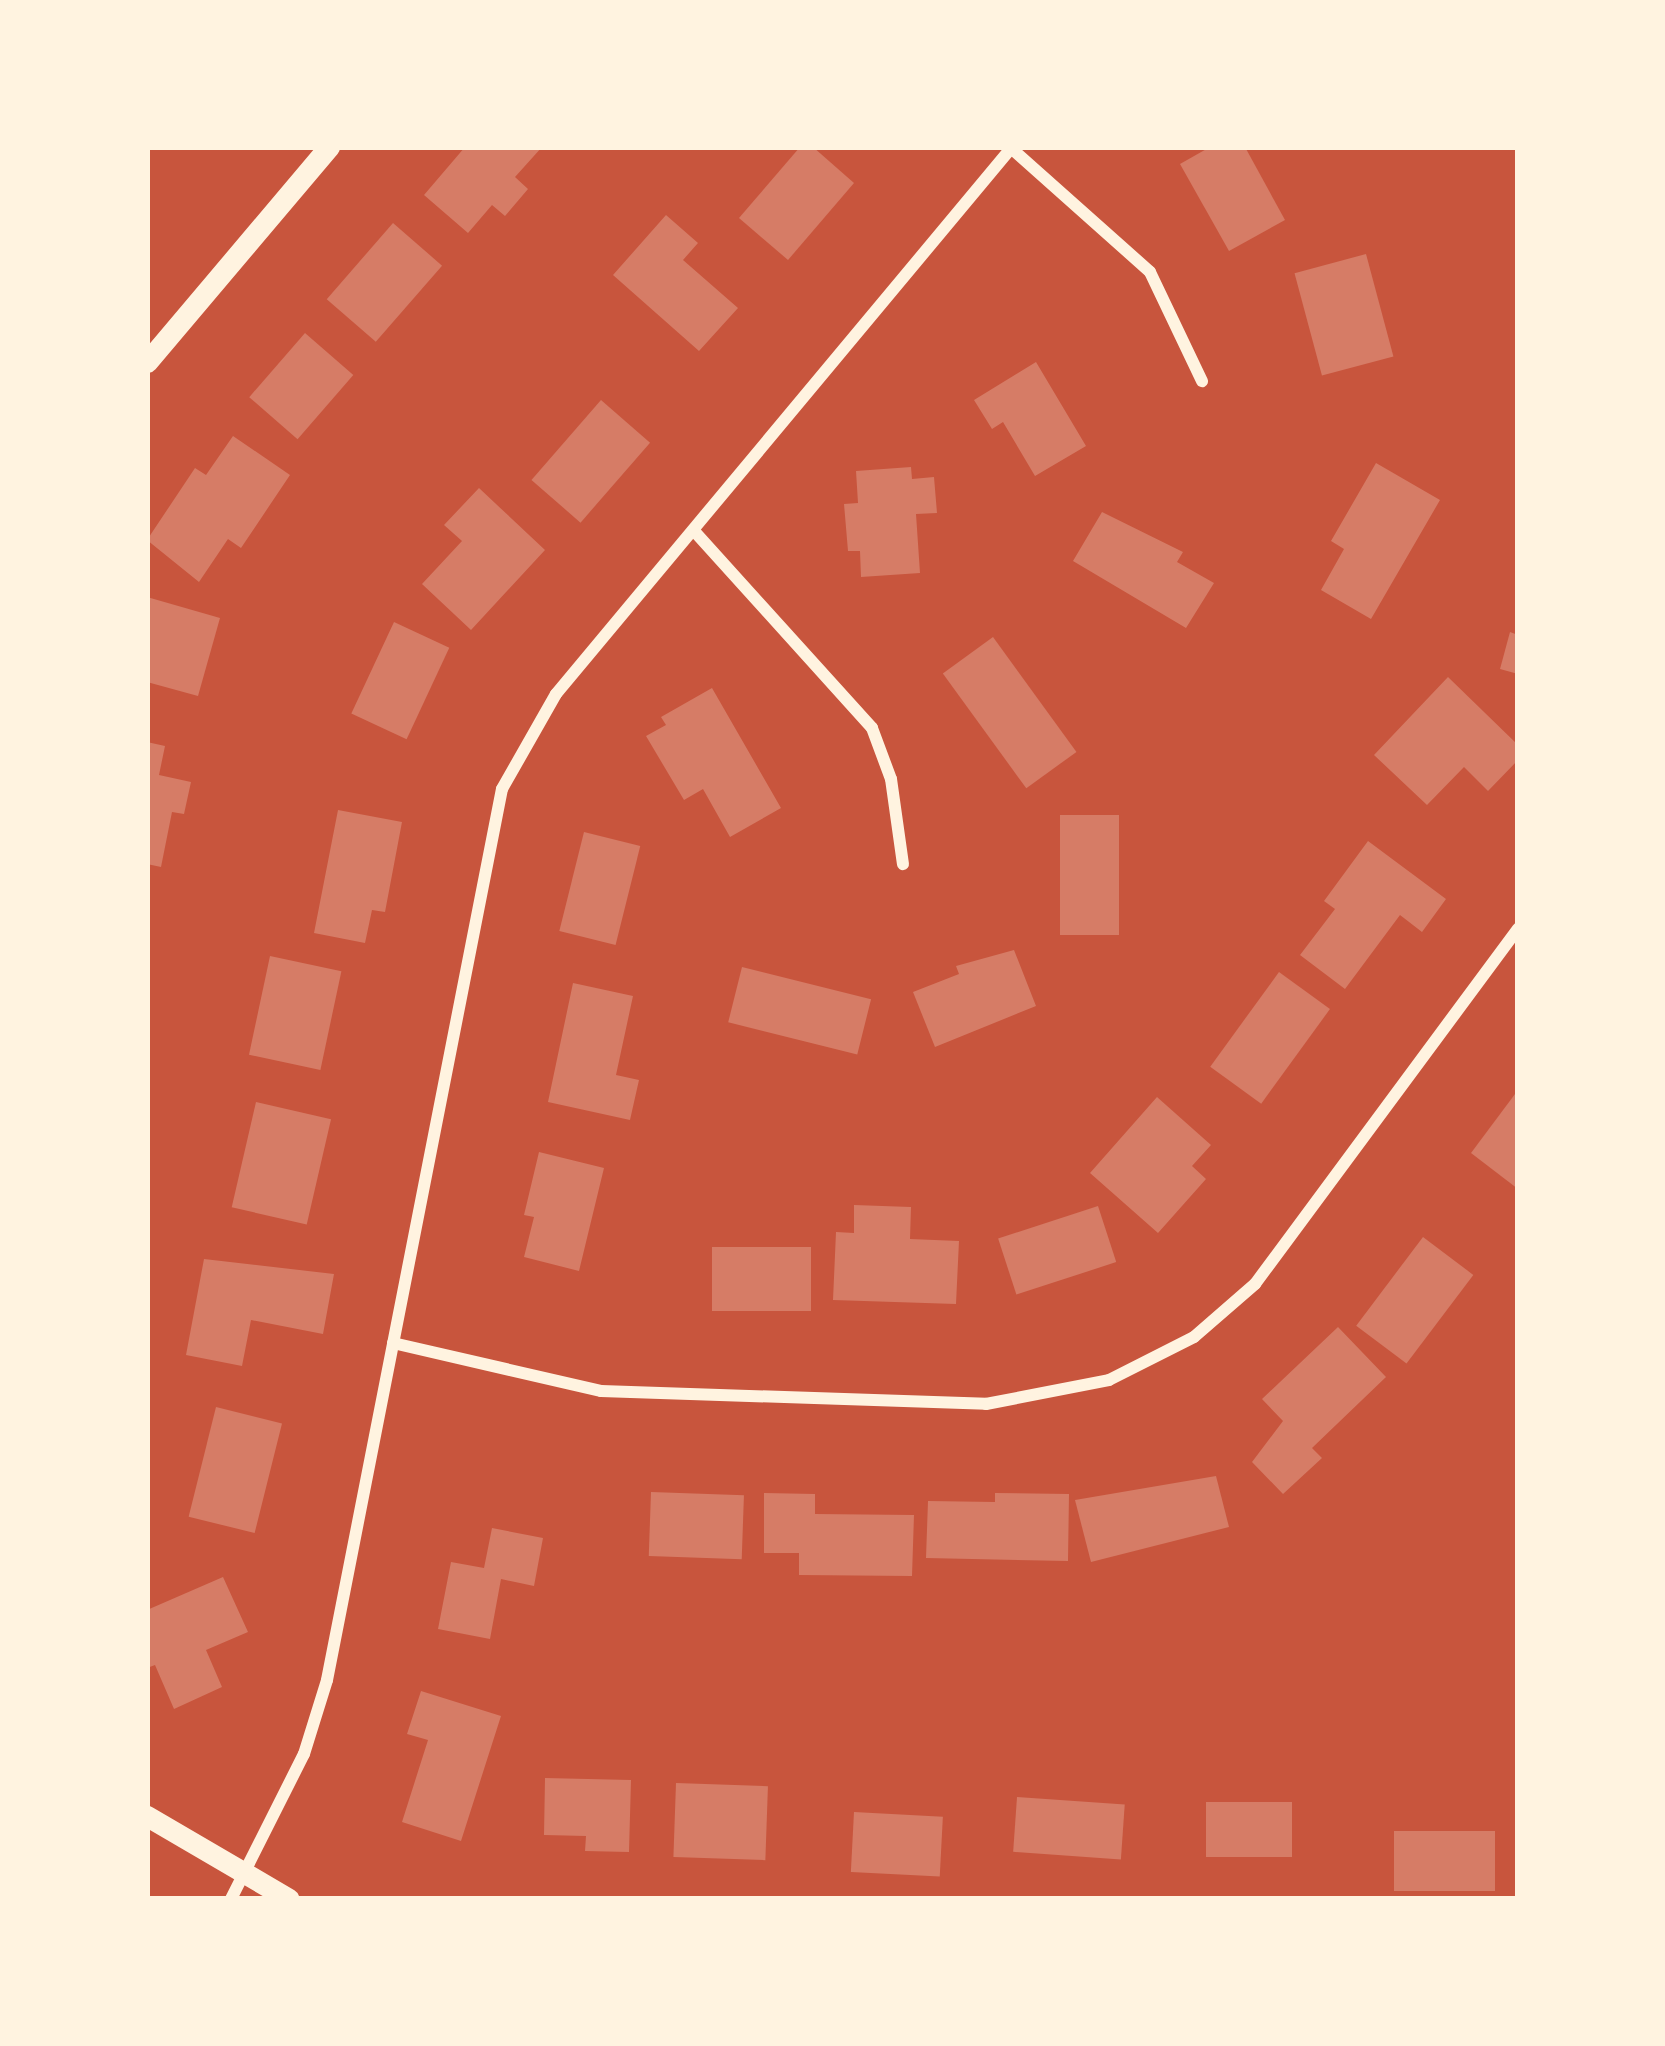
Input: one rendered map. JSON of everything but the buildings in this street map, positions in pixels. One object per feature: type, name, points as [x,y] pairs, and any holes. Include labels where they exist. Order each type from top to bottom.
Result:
[{"type":"street","points":[[147,362],[328,147]]},
{"type":"street","points":[[231,1899],[319,1710],[502,789],[556,694],[1012,148],[1150,272],[1202,381]]},
{"type":"street","points":[[695,532],[872,728],[891,779],[903,864]]},
{"type":"street","points":[[393,1342],[601,1391],[986,1403],[1109,1380],[1194,1337],[1256,1284],[1513,947],[1518,929]]},
{"type":"street","points":[[147,1816],[289,1899]]}]
